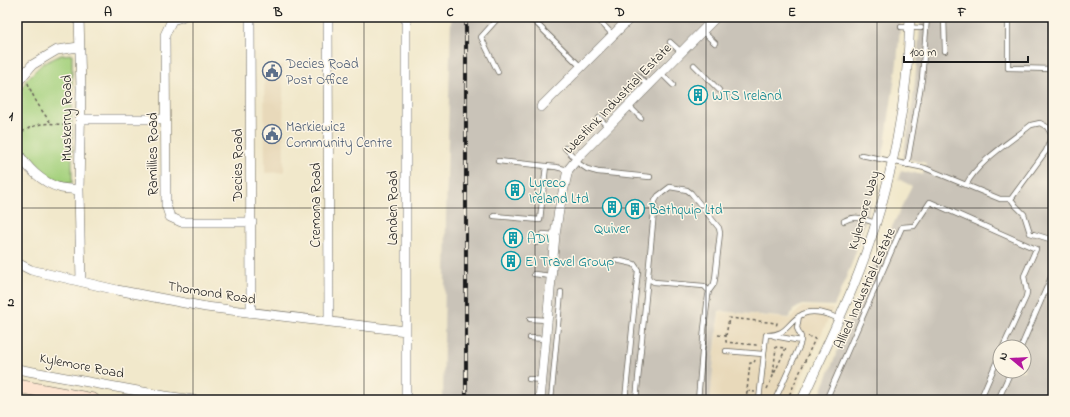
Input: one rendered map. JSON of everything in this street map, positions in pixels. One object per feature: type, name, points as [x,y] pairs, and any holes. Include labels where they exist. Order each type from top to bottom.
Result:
[{"type":"main road","points":[[17,386],[93,400]]},
{"type":"street","name":"Muskerry Road","points":[[79,17],[81,281]]},
{"type":"street","name":"Ramillies Road","points":[[182,17],[172,20],[165,35],[166,204],[170,217],[181,222],[252,222]]},
{"type":"street","name":"Decies Road","points":[[250,17],[252,222],[251,313]]},
{"type":"street","name":"Cremona Road","points":[[328,17],[329,321]]},
{"type":"street","name":"Landen Road","points":[[406,17],[406,400]]},
{"type":"street","points":[[541,107],[631,17]]},
{"type":"street","name":"Westlink Industrial Estate","points":[[540,400],[555,235],[568,170],[575,160],[716,17]]},
{"type":"street","name":"Kylemore Way","points":[[802,400],[860,271],[876,223],[892,162],[903,107],[905,27],[910,17]]},
{"type":"street","points":[[17,83],[32,65],[57,50],[79,47]]},
{"type":"street","points":[[80,119],[165,119]]},
{"type":"street","points":[[17,151],[23,161],[39,177],[60,188],[80,190]]},
{"type":"street","name":"Thomond Road","points":[[17,264],[31,270],[117,290],[206,307],[406,331]]},
{"type":"street","name":"Kylemore Road","points":[[17,370],[140,396],[194,400]]},
{"type":"lane","points":[[498,72],[481,37],[499,17]]},
{"type":"lane","points":[[530,17],[581,67]]},
{"type":"lane","points":[[596,17],[613,35]]},
{"type":"lane","points":[[907,165],[922,79],[927,17]]},
{"type":"lane","points":[[944,17],[945,50]]},
{"type":"lane","points":[[1008,17],[1008,68],[1053,69]]},
{"type":"lane","points":[[905,27],[921,28]]},
{"type":"lane","points":[[702,31],[715,43]]},
{"type":"lane","points":[[670,42],[681,52]]},
{"type":"lane","points":[[694,65],[719,90]]},
{"type":"lane","points":[[661,73],[673,85]]},
{"type":"lane","points":[[637,75],[648,86]]},
{"type":"lane","points":[[629,106],[641,118]]},
{"type":"lane","points":[[599,118],[608,127]]},
{"type":"lane","points":[[966,186],[970,177],[988,160],[1032,125],[1040,123],[1047,127],[1052,135],[1046,151],[1011,199]]},
{"type":"lane","points":[[565,148],[575,160],[586,169],[598,172],[650,177]]},
{"type":"lane","points":[[861,155],[925,168],[1000,199],[1011,199]]},
{"type":"lane","points":[[498,161],[556,167],[568,170]]},
{"type":"lane","points":[[494,216],[540,220],[546,166]]},
{"type":"lane","points":[[636,400],[655,201],[658,196],[670,187],[687,190],[691,193],[719,228],[720,233],[715,279],[714,284],[709,291],[698,400]]},
{"type":"lane","points":[[1011,199],[1024,214],[1030,232],[1053,240]]},
{"type":"lane","name":"Allied Industrial Estate","points":[[826,400],[902,227],[914,226],[930,202],[1036,249],[1024,276],[1027,292],[1026,297],[1007,339]]},
{"type":"lane","points":[[844,221],[851,217],[876,223]]},
{"type":"lane","points":[[536,243],[538,238],[543,234],[555,235]]},
{"type":"lane","points":[[616,260],[634,264],[638,270],[625,400]]},
{"type":"lane","points":[[1024,339],[1053,273]]},
{"type":"lane","points":[[534,274],[552,276]]},
{"type":"lane","points":[[648,276],[649,279],[654,282],[704,286],[709,291]]},
{"type":"lane","points":[[551,400],[561,292]]},
{"type":"lane","points":[[775,335],[789,327],[799,316],[808,313],[829,315],[839,319]]},
{"type":"lane","points":[[775,400],[801,339],[797,328],[799,316]]},
{"type":"lane","points":[[530,319],[547,320]]},
{"type":"lane","points":[[759,400],[766,335],[801,339]]},
{"type":"lane","points":[[530,338],[546,339]]},
{"type":"lane","points":[[726,351],[763,354]]},
{"type":"lane","points":[[980,400],[992,372]]},
{"type":"lane","points":[[529,379],[542,380]]},
{"type":"lane","points":[[998,400],[1007,379]]},
{"type":"path","points":[[25,74],[37,104],[52,124]]},
{"type":"path","points":[[17,135],[26,129],[42,123],[80,129]]},
{"type":"path","points":[[726,336],[729,318],[777,323],[775,335]]},
{"type":"path","points":[[787,400],[815,338],[809,336],[801,339]]},
{"type":"path","points":[[765,393],[783,355],[786,348],[776,347],[773,376]]},
{"type":"shaded area","points":[[451,17],[901,17],[897,62],[885,145],[868,213],[852,263],[834,306],[802,305],[793,310],[789,318],[719,311],[710,400],[443,400]]},
{"type":"shaded area","points":[[921,17],[1053,17],[1053,400],[818,400],[865,282],[912,186],[898,179],[901,170],[923,175],[926,163],[903,158],[913,103]]},
{"type":"shaded area","points":[[264,65],[283,65],[284,172],[265,173]]},
{"type":"shaded area","points":[[802,307],[833,309],[791,400],[710,400],[720,312],[790,319]]},
{"type":"green space","points":[[72,54],[72,184],[59,182],[42,172],[23,152],[17,138],[17,102],[26,80],[42,64],[61,55]]},
{"type":"railway","points":[[466,17],[466,400]]},
{"type":"place","name":"Decies Road Post Office","points":[[272,71]]},
{"type":"place","name":"WTS Ireland","points":[[698,95]]},
{"type":"place","name":"Markiewicz Community Centre","points":[[272,134]]},
{"type":"place","name":"Lyreco Ireland Ltd","points":[[515,190]]},
{"type":"place","name":"Quiver","points":[[612,207]]},
{"type":"place","name":"Bathquip Ltd","points":[[635,209]]},
{"type":"place","name":"ADI","points":[[513,238]]},
{"type":"place","name":"EI Travel Group","points":[[511,261]]}]
